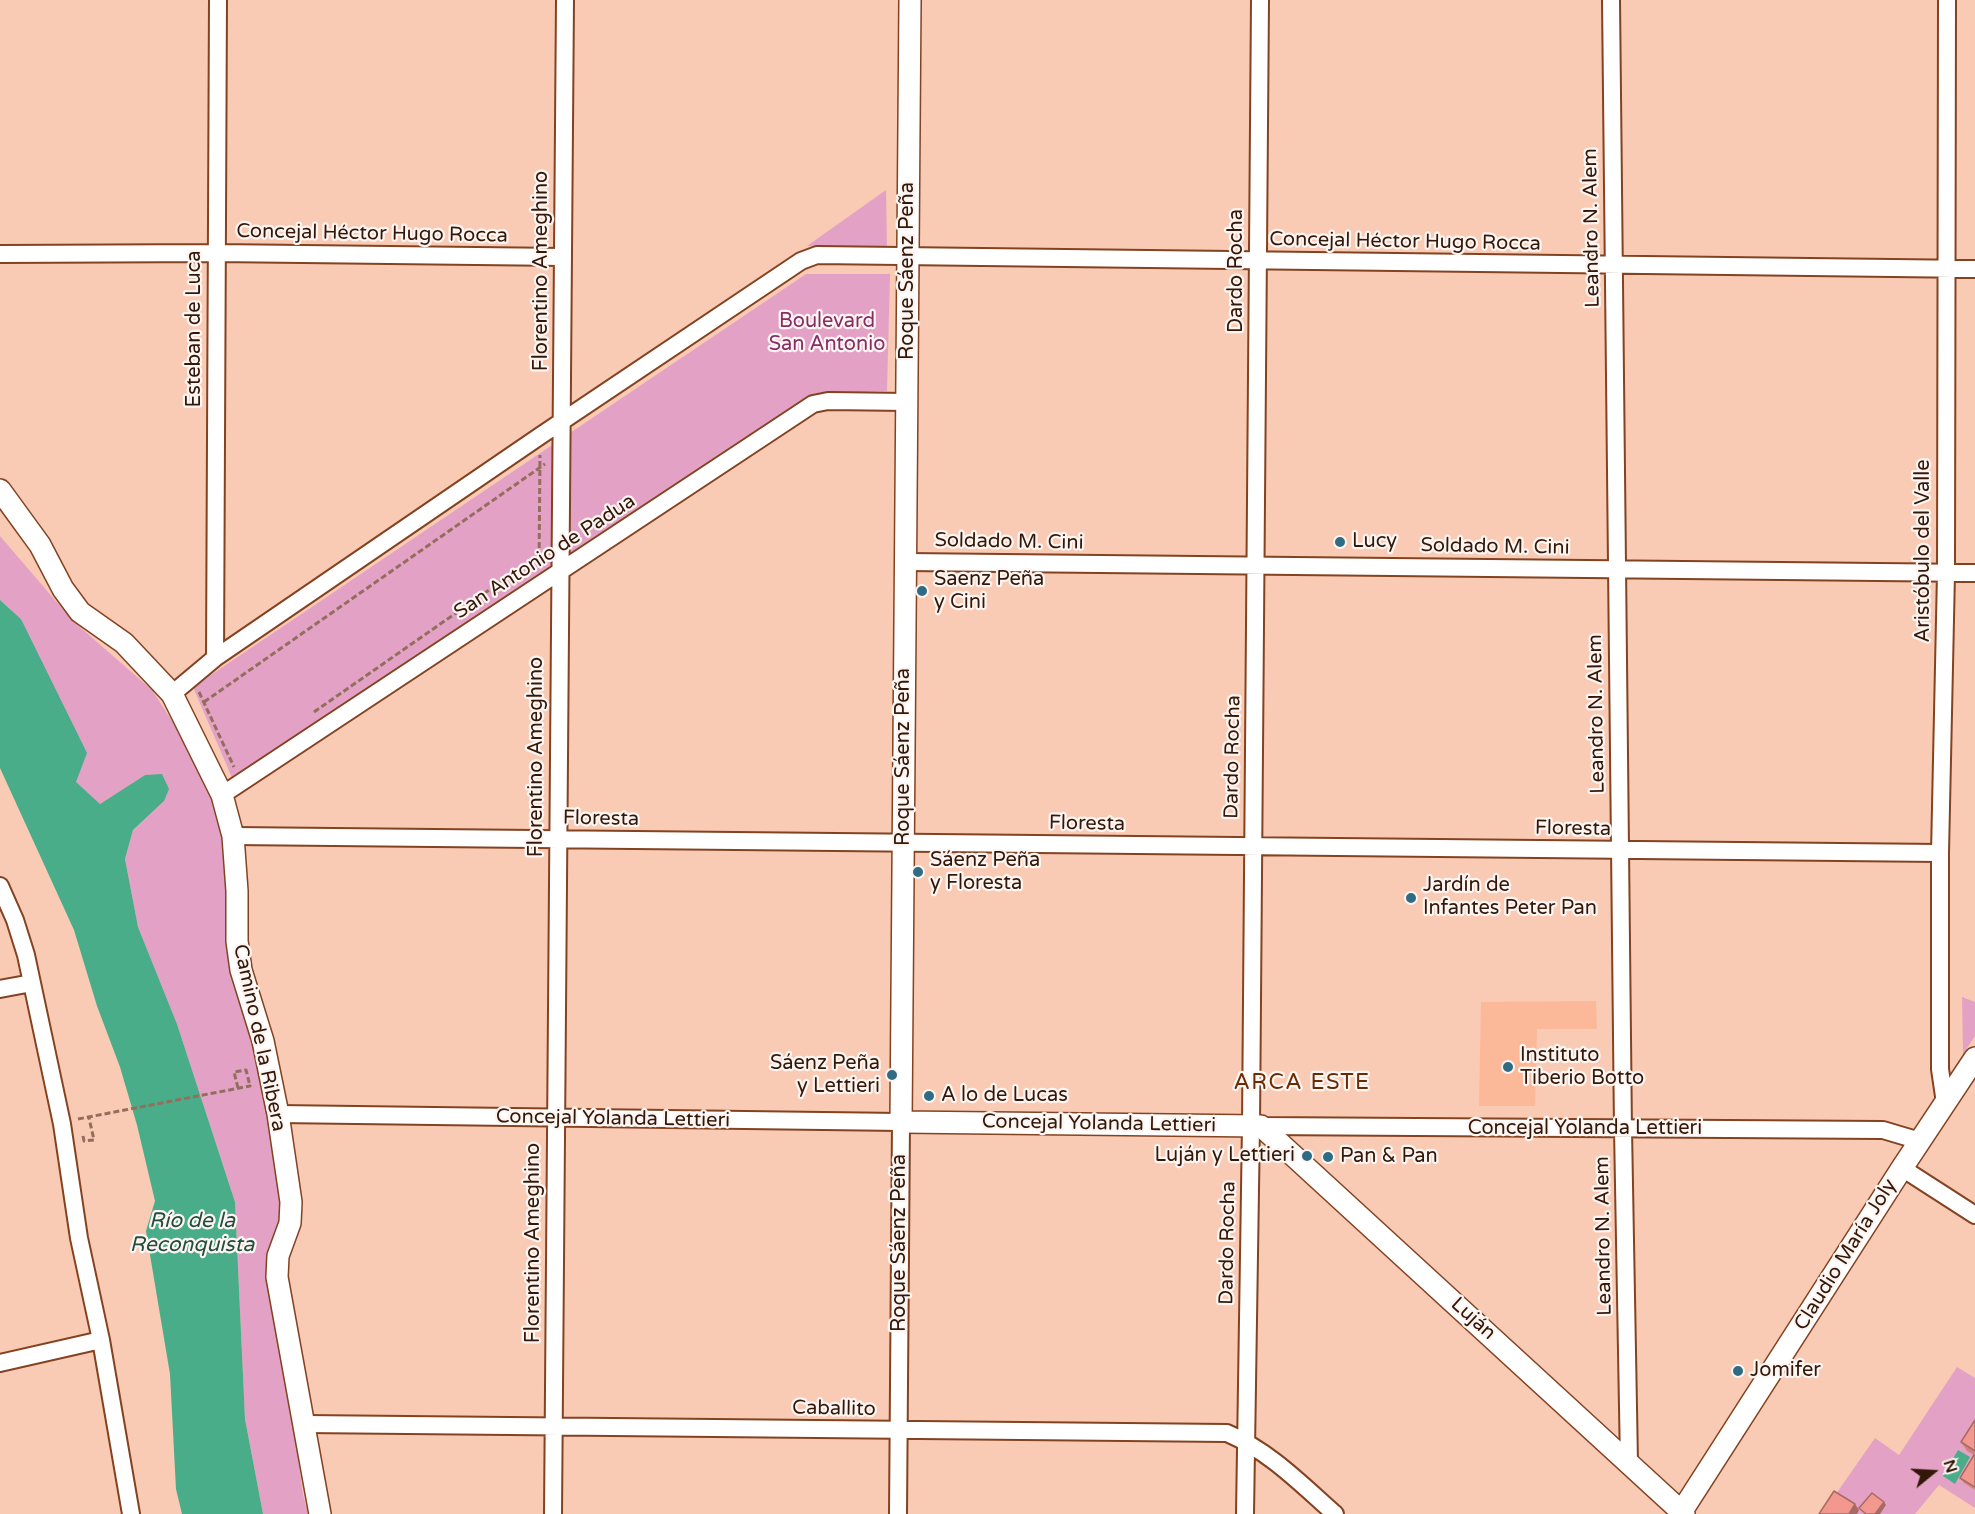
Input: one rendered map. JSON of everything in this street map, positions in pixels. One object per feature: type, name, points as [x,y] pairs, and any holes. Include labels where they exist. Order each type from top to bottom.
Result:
[{"type":"street","name":"Esteban de Luca","points":[[215,658],[218,0]]},
{"type":"street","name":"Florentino Ameghino","points":[[553,1514],[565,0]]},
{"type":"street","name":"Roque Sáenz Peña","points":[[898,1514],[910,0]]},
{"type":"street","name":"Dardo Rocha","points":[[1245,1514],[1256,1126],[1253,847],[1260,0]]},
{"type":"street","name":"Leandro N. Alem","points":[[1611,0],[1616,569],[1629,1463]]},
{"type":"street","name":"Aristóbulo del Valle","points":[[1945,1103],[1940,1069],[1940,853],[1946,573],[1947,0]]},
{"type":"street","name":"Concejal Héctor Hugo Rocca","points":[[0,254],[216,253],[563,257]]},
{"type":"street","name":"Concejal Héctor Hugo Rocca","points":[[562,421],[801,261],[817,255],[1975,269]]},
{"type":"street","name":"San Antonio de Padua","points":[[218,788],[560,573],[813,404],[828,401],[907,402]]},
{"type":"street","points":[[172,694],[215,658],[562,421]]},
{"type":"street","name":"Camino de la Ribera","points":[[0,490],[40,545],[63,589],[80,612],[124,643],[172,694],[218,788],[233,836],[237,891],[237,941],[241,970],[263,1041],[278,1114],[291,1202],[290,1223],[278,1256],[278,1277],[320,1514]]},
{"type":"street","name":"Soldado M. Cini","points":[[906,562],[1975,573]]},
{"type":"street","name":"Floresta","points":[[233,836],[1940,853]]},
{"type":"street","points":[[0,886],[15,920],[26,955],[70,1121],[79,1238],[101,1340],[131,1514]]},
{"type":"street","points":[[0,989],[32,983]]},
{"type":"street","name":"Claudio María Joly","points":[[1682,1513],[1902,1168],[1975,1058]]},
{"type":"street","name":"Concejal Yolanda Lettieri","points":[[278,1114],[1256,1126],[1883,1130],[1920,1141]]},
{"type":"street","name":"Luján","points":[[1256,1126],[1682,1513]]},
{"type":"street","points":[[1902,1168],[1975,1215]]},
{"type":"street","points":[[0,1363],[101,1340]]},
{"type":"street","name":"Caballito","points":[[304,1424],[1227,1433],[1246,1441],[1269,1456],[1335,1514]]},
{"type":"path","points":[[539,586],[540,436]]},
{"type":"path","points":[[204,702],[561,453]]},
{"type":"path","points":[[310,714],[560,540]]},
{"type":"path","points":[[192,676],[237,775]]},
{"type":"path","points":[[218,788],[237,775],[243,761]]},
{"type":"path","points":[[238,1088],[234,1072],[246,1070],[250,1086]]},
{"type":"path","points":[[89,1117],[94,1140],[84,1141],[70,1121],[89,1117],[238,1088],[271,1082]]},
{"type":"shaded area","name":"Instituto Tiberio Botto","points":[[1596,1001],[1597,1029],[1537,1029],[1535,1106],[1479,1106],[1481,1002]]},
{"type":"green space","points":[[886,190],[887,248],[807,246]]},
{"type":"green space","name":"Boulevard San Antonio","points":[[806,274],[890,274],[887,391],[819,394],[233,780],[193,687]]},
{"type":"green space","points":[[0,536],[73,621],[152,690],[189,747],[219,812],[284,1196],[292,1415],[308,1514],[263,1514],[245,1419],[235,1202],[177,1024],[138,927],[125,859],[133,830],[164,801],[145,775],[100,804],[75,782],[21,619],[0,600]]},
{"type":"green space","points":[[1962,997],[1975,1002],[1975,1036],[1963,1054]]},
{"type":"green space","points":[[1957,1367],[1975,1378],[1975,1508],[1939,1485],[1915,1514],[1822,1514],[1875,1438],[1899,1455]]},
{"type":"water","name":"Río de la Reconquista","points":[[0,600],[21,619],[87,753],[76,782],[100,804],[145,775],[162,774],[169,789],[164,801],[133,830],[125,859],[138,927],[177,1024],[235,1202],[245,1419],[263,1514],[182,1514],[176,1489],[170,1374],[146,1231],[155,1201],[120,1067],[97,1006],[74,930],[0,768]]},
{"type":"water","points":[[1958,1450],[1970,1457],[1955,1484],[1943,1476]]},
{"type":"building","points":[[1975,1420],[1975,1451],[1961,1442]]},
{"type":"building","points":[[1975,1455],[1975,1487],[1960,1478]]},
{"type":"building","points":[[1834,1491],[1855,1504],[1849,1514],[1819,1514]]},
{"type":"building","points":[[1872,1493],[1884,1502],[1875,1514],[1866,1514],[1859,1508]]},
{"type":"place","name":"Lucy","points":[[1340,542]]},
{"type":"place","name":"Saenz Peña y Cini","points":[[922,591]]},
{"type":"place","name":"Sáenz Peña y Floresta","points":[[918,872]]},
{"type":"place","name":"Jardín de Infantes Peter Pan","points":[[1411,898]]},
{"type":"place","name":"Instituto Tiberio Botto","points":[[1508,1067]]},
{"type":"place","name":"Sáenz Peña y Lettieri","points":[[892,1075]]},
{"type":"place","name":"A lo de Lucas","points":[[929,1096]]},
{"type":"place","name":"Luján y Lettieri","points":[[1307,1156]]},
{"type":"place","name":"Pan & Pan","points":[[1328,1157]]},
{"type":"place","name":"Jomifer","points":[[1738,1371]]},
{"type":"district","name":"ARCA ESTE","points":[[1302,1083]]}]
